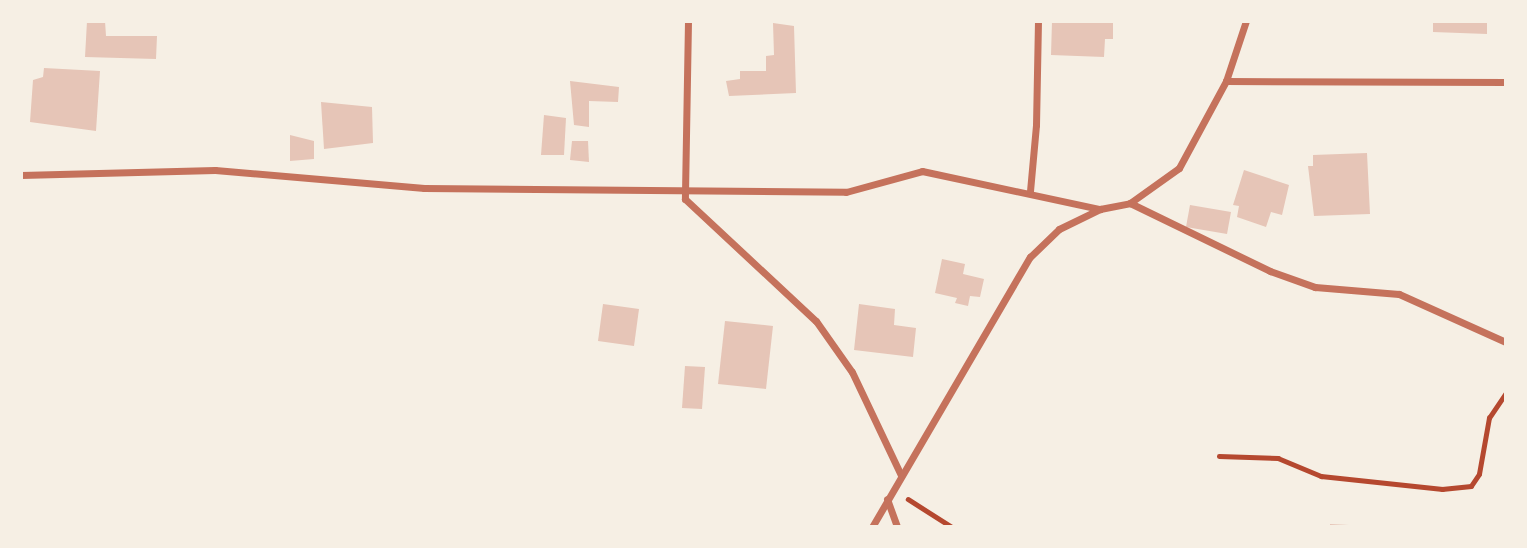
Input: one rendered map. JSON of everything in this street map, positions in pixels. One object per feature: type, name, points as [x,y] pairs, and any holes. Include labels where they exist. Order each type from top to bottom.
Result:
[{"type":"street","points":[[688,21],[682,191],[698,215],[816,321],[852,372],[901,475]]},
{"type":"street","points":[[1030,191],[1036,125],[1038,21]]},
{"type":"street","points":[[872,527],[1030,257],[1059,229],[1100,209],[1130,203],[1179,168],[1226,81],[1246,21]]},
{"type":"street","points":[[1226,81],[1506,82]]},
{"type":"street","points":[[21,176],[215,170],[424,188],[846,191],[922,171],[1030,191],[1100,209]]},
{"type":"street","points":[[1130,203],[1270,271],[1315,287],[1399,294],[1506,342]]},
{"type":"street","points":[[887,499],[897,527]]},
{"type":"path","points":[[1219,456],[1278,458],[1321,476],[1442,489],[1471,486],[1479,474],[1489,418],[1506,393]]},
{"type":"path","points":[[893,489],[952,527]]},
{"type":"building","points":[[87,21],[105,21],[106,36],[157,36],[156,59],[85,57]]},
{"type":"building","points":[[1052,21],[1113,21],[1113,39],[1105,39],[1104,57],[1051,55]]},
{"type":"building","points":[[1433,21],[1487,21],[1487,34],[1433,32]]},
{"type":"building","points":[[773,23],[794,26],[796,93],[729,96],[726,81],[740,79],[740,71],[766,71],[766,56],[774,55]]},
{"type":"building","points":[[44,68],[100,71],[96,131],[30,122],[33,80],[43,77]]},
{"type":"building","points":[[570,81],[619,87],[618,102],[589,101],[589,127],[574,125]]},
{"type":"building","points":[[321,102],[372,107],[373,143],[324,149]]},
{"type":"building","points":[[544,115],[566,118],[564,155],[541,155]]},
{"type":"building","points":[[290,135],[314,141],[314,159],[290,161]]},
{"type":"building","points":[[572,141],[588,141],[589,162],[570,160]]},
{"type":"building","points":[[1367,153],[1370,214],[1314,216],[1308,166],[1313,166],[1313,155]]},
{"type":"building","points":[[1244,170],[1289,185],[1282,215],[1271,212],[1266,227],[1237,217],[1239,206],[1233,205]]},
{"type":"building","points":[[1190,205],[1231,212],[1227,234],[1186,227]]},
{"type":"building","points":[[942,259],[965,264],[963,274],[984,279],[980,297],[970,296],[968,306],[955,303],[957,298],[935,293]]},
{"type":"building","points":[[603,304],[639,309],[634,346],[598,341]]},
{"type":"building","points":[[859,304],[895,309],[894,325],[916,328],[913,357],[854,350]]},
{"type":"building","points":[[725,321],[773,326],[766,389],[718,384]]},
{"type":"building","points":[[685,366],[705,367],[702,409],[682,408]]},
{"type":"building","points":[[1330,524],[1349,525],[1349,527],[1330,527]]}]
